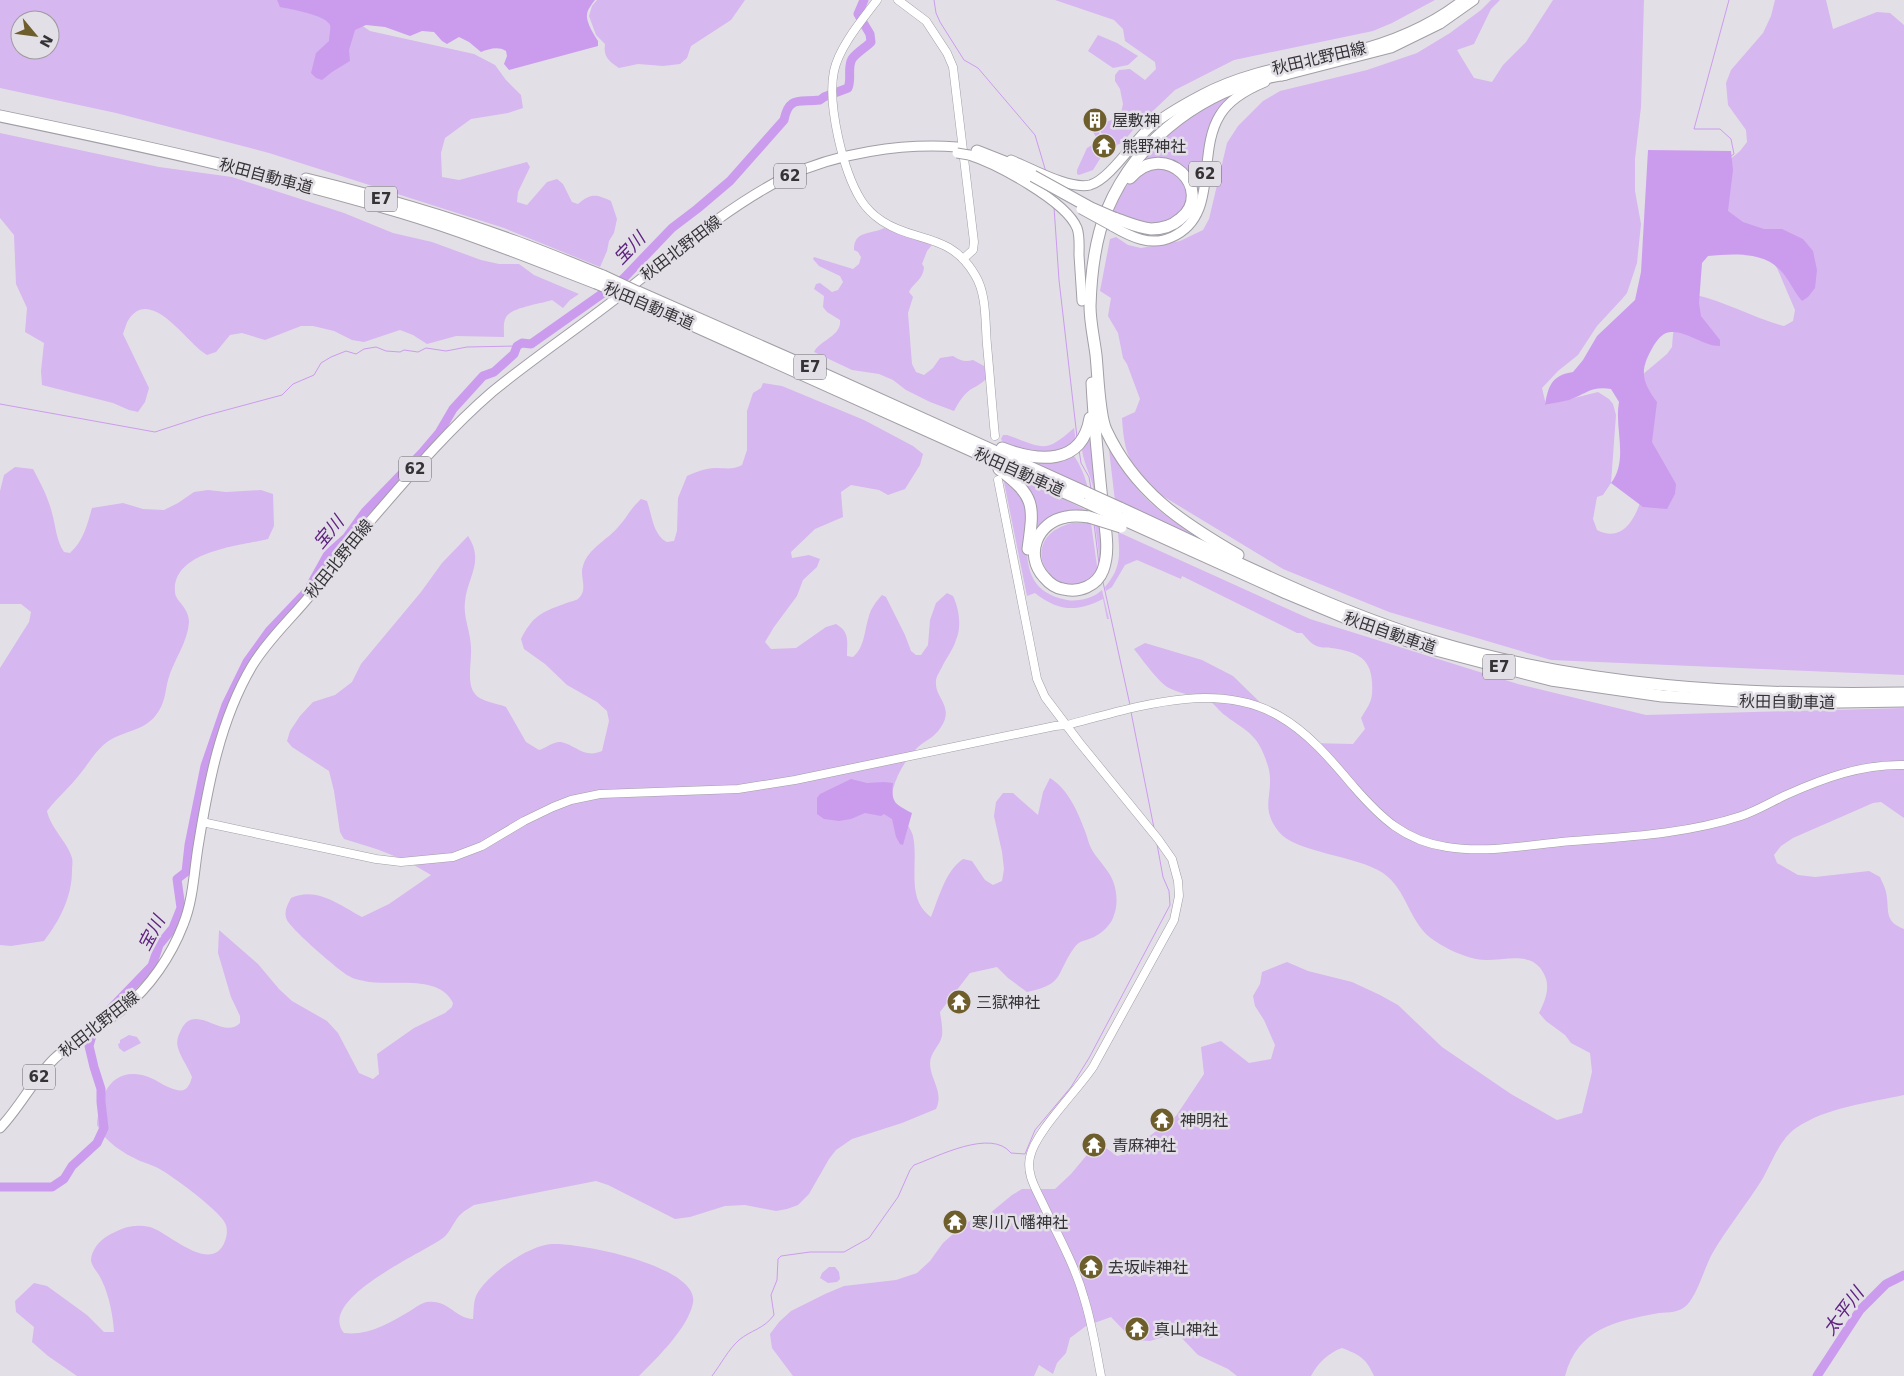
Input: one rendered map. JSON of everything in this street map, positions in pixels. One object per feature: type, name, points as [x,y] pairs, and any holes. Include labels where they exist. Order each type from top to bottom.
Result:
[{"type":"highway","points":[[1111,218],[1116,190],[1135,161],[1170,124],[1214,96],[1267,77],[1286,74]]},
{"type":"highway","points":[[1120,518],[1089,517],[1065,517],[1052,522],[1038,537],[1034,548],[1033,558],[1038,570],[1048,582],[1060,589],[1072,591],[1083,589],[1099,577],[1105,564],[1106,543],[1093,402],[1082,301],[1086,262],[1093,231],[1111,185],[1141,143],[1174,111]]},
{"type":"highway","name":"秋田自動車道","points":[[0,116],[152,147],[400,212],[599,280],[924,418],[1087,498],[1120,518],[1312,604],[1375,630],[1432,649],[1551,680],[1662,696],[1772,703],[1904,701]]},
{"type":"highway","points":[[971,152],[1002,161],[1111,218],[1151,229],[1174,224],[1185,216],[1191,203],[1192,194],[1187,177],[1180,170],[1168,164],[1158,162],[1137,170],[1125,184],[1111,218],[1094,260],[1090,308],[1105,428],[1125,465],[1143,487],[1161,504],[1208,538],[1289,585]]},
{"type":"highway","name":"秋田自動車道","points":[[634,294],[979,454],[1087,498]]},
{"type":"highway","points":[[924,418],[955,428],[1010,451],[1044,458],[1069,453],[1083,440],[1088,430],[1093,402]]},
{"type":"highway","points":[[979,454],[1010,476],[1029,498],[1032,510],[1028,548],[1029,562],[1036,577],[1045,587],[1058,594],[1070,596],[1082,594],[1095,588],[1101,582],[1108,572],[1111,559],[1111,539],[1102,449],[1102,414]]},
{"type":"highway","name":"秋田自動車道","points":[[1120,518],[1378,622],[1434,641],[1553,671],[1664,685],[1763,692],[1904,694]]},
{"type":"main road","name":"秋田北野田線","points":[[1032,178],[1080,186],[1093,184],[1110,171],[1136,140],[1151,126],[1218,87],[1250,75],[1287,65],[1351,52],[1401,36],[1440,16],[1463,0]]},
{"type":"main road","name":"秋田北野田線","points":[[1286,74],[1391,48],[1440,24],[1474,0]]},
{"type":"main road","name":"62","points":[[1111,218],[1127,235],[1144,241],[1158,242],[1169,239],[1186,230],[1200,210],[1204,195],[1208,145],[1219,116],[1229,104],[1243,94],[1260,84],[1286,74]]},
{"type":"main road","name":"秋田北野田線","points":[[0,1128],[53,1060],[86,1034],[126,1007],[142,991],[160,967],[182,928],[186,917],[209,788],[227,720],[253,663],[346,548],[421,463],[491,394],[573,330],[687,242],[740,204],[789,176],[844,158],[875,151],[929,149],[971,152]]},
{"type":"main road","points":[[1032,178],[1072,218],[1077,229],[1082,301]]},
{"type":"street","points":[[877,0],[839,56],[834,71],[832,104],[844,158],[854,188],[861,201],[876,217],[899,229],[939,242],[963,259],[976,275],[983,300],[995,436]]},
{"type":"street","points":[[898,0],[926,21],[947,53],[953,67],[974,242],[973,250],[963,259]]},
{"type":"street","points":[[998,480],[1037,679],[1045,697],[1166,850],[1175,870],[1180,896],[1171,926],[1098,1059],[1083,1082],[1045,1128],[1030,1157],[1032,1181],[1060,1239],[1084,1298],[1101,1376]]},
{"type":"street","points":[[202,822],[376,858],[401,862],[424,861],[453,857],[482,846],[524,821],[570,800],[600,794],[738,789],[795,780],[1067,725],[1152,704],[1206,696],[1254,704],[1281,716],[1315,743],[1373,809],[1402,832],[1435,845],[1474,850],[1683,830],[1742,815],[1788,794],[1854,769],[1904,765]]},
{"type":"shaded area","points":[[0,0],[364,0],[349,17],[370,31],[474,54],[495,65],[506,80],[521,95],[523,108],[508,113],[471,119],[445,138],[441,153],[442,177],[459,180],[527,162],[530,167],[518,192],[517,202],[527,205],[547,182],[557,179],[563,184],[572,202],[578,204],[590,196],[601,197],[611,201],[617,219],[614,233],[609,241],[600,267],[504,228],[269,153],[116,113],[0,88]]},
{"type":"shaded area","points":[[277,0],[595,0],[588,11],[587,18],[598,41],[598,46],[509,70],[504,64],[507,56],[506,51],[503,49],[481,52],[469,42],[459,37],[447,44],[434,32],[422,31],[410,36],[385,27],[366,25],[355,30],[349,50],[350,61],[322,80],[316,78],[311,73],[316,53],[329,41],[330,25],[327,21],[315,15],[280,7]]},
{"type":"shaded area","points":[[597,0],[745,0],[731,20],[691,46],[687,58],[680,64],[663,66],[638,64],[619,68],[608,58],[605,52],[605,44],[596,35],[589,16],[592,6]]},
{"type":"shaded area","points":[[1055,0],[1435,0],[1373,31],[1234,60],[1175,90],[1123,142],[1113,147],[1106,142],[1093,120],[1108,121],[1121,113],[1123,104],[1120,89],[1115,81],[1115,75],[1119,70],[1130,69],[1145,80],[1156,69],[1155,62],[1125,41],[1123,29],[1114,20]]},
{"type":"shaded area","points":[[1491,0],[1500,0],[1491,9],[1474,44],[1457,50],[1474,78],[1492,82],[1503,65],[1526,42],[1553,0],[1644,0],[1641,107],[1635,159],[1635,191],[1641,224],[1637,263],[1627,293],[1597,326],[1578,355],[1558,371],[1542,388],[1546,405],[1598,392],[1613,404],[1616,415],[1611,483],[1603,495],[1597,497],[1593,519],[1597,530],[1612,534],[1625,528],[1634,517],[1640,503],[1642,375],[1667,354],[1672,347],[1673,334],[1679,315],[1696,295],[1784,326],[1793,321],[1795,310],[1777,268],[1756,239],[1733,222],[1717,194],[1721,167],[1740,151],[1747,142],[1746,130],[1728,105],[1726,83],[1731,70],[1763,33],[1771,16],[1775,0],[1826,0],[1833,29],[1877,12],[1890,13],[1904,25],[1904,675],[1551,660],[1389,612],[1283,569],[1156,492],[1134,467],[1124,441],[1122,418],[1135,412],[1140,399],[1123,358],[1118,333],[1108,316],[1111,298],[1100,291],[1110,239],[1116,237],[1128,245],[1141,248],[1180,241],[1203,230],[1209,219],[1227,143],[1238,126],[1263,101],[1280,91],[1367,70],[1417,53],[1450,33],[1481,10]]},
{"type":"shaded area","points":[[1098,35],[1117,43],[1138,56],[1128,65],[1113,68],[1088,51]]},
{"type":"shaded area","points":[[1227,93],[1231,99],[1211,127],[1204,151],[1200,201],[1181,231],[1154,239],[1135,235],[1114,222],[1164,231],[1195,198],[1168,161],[1132,172],[1169,130]]},
{"type":"shaded area","points":[[1085,121],[1091,122],[1099,132],[1101,141],[1099,143],[1095,141],[1096,137],[1093,132],[1084,125]]},
{"type":"shaded area","points":[[0,133],[159,167],[232,177],[344,213],[393,233],[432,242],[481,260],[499,264],[519,264],[534,275],[579,294],[563,308],[552,300],[514,311],[505,319],[504,337],[456,336],[427,344],[413,335],[400,330],[364,342],[352,340],[334,331],[313,326],[301,326],[265,340],[242,333],[230,335],[216,352],[207,355],[159,313],[148,309],[138,311],[129,319],[123,334],[149,388],[145,402],[138,412],[129,410],[113,403],[42,385],[41,371],[44,343],[25,332],[27,308],[16,284],[14,235],[0,218]]},
{"type":"shaded area","points":[[1092,145],[1103,154],[1093,170],[1079,175],[1077,170],[1087,148]]},
{"type":"shaded area","points":[[1648,150],[1731,151],[1733,170],[1728,211],[1743,222],[1764,229],[1782,229],[1803,239],[1813,251],[1817,270],[1815,288],[1802,301],[1782,273],[1772,263],[1764,259],[1745,255],[1708,256],[1702,263],[1699,303],[1701,316],[1720,340],[1720,346],[1708,344],[1678,333],[1666,333],[1654,345],[1644,368],[1647,387],[1657,402],[1652,442],[1676,484],[1675,494],[1667,509],[1643,507],[1611,483],[1619,464],[1620,444],[1619,402],[1611,389],[1593,390],[1569,400],[1545,405],[1552,382],[1560,376],[1573,372],[1583,360],[1597,336],[1635,300],[1641,272]]},
{"type":"shaded area","points":[[1148,167],[1174,169],[1188,186],[1185,212],[1160,226],[1112,215],[1125,188],[1134,177]]},
{"type":"shaded area","points":[[884,228],[932,245],[927,251],[922,264],[924,267],[922,275],[909,292],[913,297],[908,313],[912,364],[916,372],[924,375],[933,368],[940,358],[953,356],[963,361],[973,360],[984,366],[987,378],[967,392],[954,411],[930,402],[879,374],[852,370],[814,352],[838,330],[840,325],[840,320],[827,312],[823,307],[824,296],[814,289],[816,284],[820,283],[832,292],[838,290],[843,282],[840,276],[819,266],[813,259],[814,257],[853,269],[859,264],[861,257],[854,250],[857,239],[864,234]]},
{"type":"shaded area","points":[[763,383],[782,386],[864,420],[913,446],[923,454],[920,465],[905,489],[888,495],[879,490],[851,485],[841,492],[843,517],[815,529],[791,552],[792,558],[809,555],[820,559],[817,567],[803,580],[797,596],[765,642],[771,649],[796,648],[826,627],[836,624],[846,634],[847,656],[853,657],[862,644],[871,610],[882,595],[886,597],[911,651],[916,655],[921,655],[928,645],[930,620],[936,603],[947,593],[953,596],[959,618],[958,635],[936,681],[936,687],[945,708],[945,720],[936,733],[918,747],[906,761],[897,778],[892,796],[896,808],[913,836],[915,890],[923,909],[931,917],[947,878],[963,859],[972,861],[985,880],[993,885],[1002,881],[1004,869],[1002,852],[994,816],[996,802],[1003,793],[1013,793],[1038,815],[1043,792],[1050,778],[1062,788],[1072,802],[1090,846],[1113,881],[1116,907],[1109,925],[1097,935],[1076,945],[1058,977],[1048,986],[1027,992],[997,967],[970,973],[940,1012],[942,1036],[930,1060],[932,1076],[939,1097],[936,1109],[902,1123],[852,1139],[836,1150],[809,1194],[798,1205],[776,1211],[745,1205],[725,1206],[690,1217],[675,1219],[608,1185],[596,1181],[474,1205],[464,1211],[443,1238],[376,1278],[358,1292],[345,1306],[339,1320],[344,1333],[362,1333],[387,1324],[427,1302],[441,1303],[461,1316],[473,1319],[474,1303],[477,1294],[490,1278],[510,1262],[531,1250],[551,1244],[586,1247],[635,1259],[658,1268],[678,1278],[690,1290],[693,1303],[685,1322],[671,1342],[639,1376],[77,1376],[48,1356],[32,1342],[34,1327],[16,1312],[15,1301],[34,1283],[47,1286],[87,1315],[104,1332],[114,1332],[107,1293],[91,1261],[93,1251],[102,1240],[122,1229],[140,1226],[158,1230],[189,1249],[200,1253],[210,1254],[219,1251],[225,1241],[226,1225],[214,1210],[164,1172],[121,1151],[105,1137],[97,1125],[103,1096],[114,1081],[121,1076],[131,1074],[142,1075],[180,1091],[188,1087],[192,1077],[179,1052],[177,1043],[180,1032],[187,1022],[194,1019],[201,1020],[226,1028],[240,1023],[240,1016],[231,997],[218,953],[219,930],[258,964],[292,1001],[327,1021],[338,1033],[359,1073],[373,1079],[379,1074],[377,1054],[414,1028],[445,1013],[452,1007],[453,1003],[446,994],[426,984],[364,981],[351,977],[316,950],[287,920],[287,905],[291,898],[300,895],[310,894],[328,898],[362,917],[389,904],[431,875],[389,854],[344,839],[340,832],[329,771],[292,747],[287,741],[290,731],[300,716],[313,702],[335,695],[352,682],[361,664],[421,592],[442,563],[468,536],[475,554],[474,569],[466,593],[465,608],[471,642],[471,684],[475,694],[485,701],[506,707],[526,742],[539,750],[561,742],[585,752],[596,753],[602,751],[609,721],[607,711],[597,702],[567,685],[545,664],[524,649],[521,639],[529,625],[538,616],[578,599],[583,591],[582,570],[589,554],[614,531],[641,499],[647,501],[656,530],[662,539],[667,542],[674,541],[677,531],[678,498],[687,476],[708,469],[732,468],[742,465],[747,450],[747,411],[753,393],[761,388]]},
{"type":"shaded area","points":[[1074,428],[1076,442],[1058,452],[1031,452],[1003,442],[1001,439],[1003,435],[1007,435],[1043,446],[1056,442]]},
{"type":"shaded area","points":[[1093,428],[1099,495],[1094,492],[1082,450],[1073,455],[1082,471],[1088,489],[1005,451],[1053,460]]},
{"type":"shaded area","points":[[1108,441],[1127,475],[1154,506],[1176,523],[1211,544],[1115,501]]},
{"type":"shaded area","points":[[15,467],[33,469],[48,501],[58,538],[64,552],[70,553],[79,543],[92,508],[123,503],[143,509],[164,510],[194,492],[208,490],[226,492],[261,490],[273,494],[274,526],[268,539],[225,548],[195,559],[184,567],[177,578],[175,592],[187,612],[189,622],[186,637],[170,673],[161,707],[156,715],[146,724],[110,740],[101,747],[76,779],[47,811],[52,824],[67,846],[72,858],[70,890],[60,916],[44,941],[11,946],[0,945],[0,668],[29,622],[31,612],[21,604],[0,604],[0,491],[4,475]]},
{"type":"shaded area","points":[[1003,477],[1023,497],[1027,506],[1028,564],[1036,583],[1053,596],[1067,600],[1081,600],[1102,590],[1109,619],[1107,619],[1103,599],[1085,606],[1068,608],[1052,604],[1035,593],[1027,596]]},
{"type":"shaded area","points":[[1021,478],[1090,512],[1070,514],[1037,537],[1035,517],[1019,480]]},
{"type":"shaded area","points":[[1072,523],[1091,523],[1098,573],[1083,584],[1068,585],[1055,580],[1046,570],[1042,557],[1043,543],[1053,531]]},
{"type":"shaded area","points":[[1095,524],[1104,526],[1101,570]]},
{"type":"shaded area","points":[[1118,532],[1310,619],[1518,684],[1646,715],[1904,708],[1904,818],[1881,802],[1873,803],[1793,838],[1781,846],[1774,855],[1777,863],[1798,875],[1815,877],[1869,871],[1880,877],[1886,892],[1890,919],[1897,926],[1904,929],[1904,1095],[1834,1110],[1796,1128],[1781,1144],[1757,1188],[1712,1254],[1698,1288],[1687,1305],[1677,1311],[1628,1319],[1601,1330],[1589,1337],[1579,1347],[1571,1360],[1565,1376],[1374,1376],[1362,1358],[1342,1348],[1324,1359],[1311,1376],[1237,1376],[1228,1369],[1198,1355],[1177,1333],[1150,1341],[1133,1340],[1111,1317],[1086,1326],[1070,1338],[1066,1353],[1057,1363],[1053,1374],[1039,1365],[1034,1376],[793,1376],[772,1348],[770,1334],[791,1311],[844,1286],[896,1280],[917,1273],[930,1261],[943,1243],[961,1227],[973,1219],[989,1214],[1012,1195],[1022,1189],[1055,1189],[1071,1174],[1096,1144],[1117,1156],[1126,1154],[1136,1143],[1147,1138],[1176,1116],[1204,1074],[1201,1047],[1221,1041],[1249,1063],[1271,1059],[1275,1045],[1264,1020],[1255,1006],[1253,996],[1260,984],[1262,972],[1287,962],[1308,971],[1352,982],[1398,1005],[1442,1047],[1511,1094],[1557,1120],[1582,1113],[1592,1072],[1590,1053],[1571,1043],[1565,1035],[1546,1021],[1539,1013],[1545,999],[1547,984],[1544,974],[1538,966],[1531,961],[1523,959],[1476,959],[1450,949],[1426,934],[1419,926],[1398,889],[1383,873],[1358,862],[1312,849],[1287,839],[1279,832],[1270,815],[1268,808],[1269,770],[1264,754],[1252,735],[1224,715],[1212,703],[1165,686],[1134,649],[1145,643],[1202,660],[1233,676],[1270,712],[1295,729],[1309,743],[1353,744],[1365,729],[1361,718],[1372,697],[1371,673],[1368,666],[1359,656],[1353,653],[1317,646],[1302,633],[1297,633],[1182,576],[1181,579],[1137,560],[1125,565],[1112,587],[1106,591],[1105,587],[1117,568]]},
{"type":"shaded area","points":[[851,779],[867,783],[893,783],[895,802],[912,813],[903,845],[900,844],[896,837],[892,819],[884,814],[881,816],[865,813],[851,819],[839,821],[824,819],[817,814],[817,798],[820,794]]},
{"type":"shaded area","points":[[129,1035],[137,1037],[141,1043],[124,1052],[119,1048],[118,1044],[120,1040]]},
{"type":"shaded area","points":[[829,1267],[835,1267],[839,1272],[840,1279],[837,1282],[828,1283],[820,1278],[822,1273]]},
{"type":"waterway","name":"宝川","points":[[0,1187],[52,1187],[64,1179],[72,1166],[97,1143],[104,1128],[101,1089],[89,1046],[95,1025],[152,966],[159,945],[173,928],[181,908],[177,879],[186,872],[189,845],[205,766],[226,705],[247,662],[270,630],[308,590],[328,554],[347,537],[365,512],[422,453],[439,433],[453,409],[483,376],[494,372],[514,354],[517,346],[522,343],[531,344],[623,279],[672,228],[730,181],[784,120],[786,112],[792,103],[820,100],[848,88],[852,59],[871,42],[870,34],[858,14],[864,0]]},
{"type":"waterway","points":[[934,0],[940,22],[964,60],[978,68],[1035,135],[1046,172]]},
{"type":"waterway","points":[[1729,0],[1694,129],[1720,129],[1731,139],[1734,154],[1731,156]]},
{"type":"waterway","points":[[1054,207],[1059,280],[1077,437]]},
{"type":"waterway","points":[[0,404],[155,432],[204,416],[282,395],[293,384],[314,375],[321,363],[346,351],[356,354],[364,349],[376,347],[386,351],[400,352],[404,350],[418,352],[426,348],[446,351],[467,347],[517,346]]},
{"type":"waterway","points":[[1079,450],[1081,463],[1089,477],[1091,489]]},
{"type":"waterway","points":[[1094,523],[1099,564]]},
{"type":"waterway","points":[[1103,582],[1130,705]]},
{"type":"waterway","points":[[1131,712],[1154,828]]},
{"type":"waterway","points":[[712,1376],[739,1340],[762,1326],[774,1315],[771,1295],[777,1280],[778,1259],[781,1256],[810,1252],[844,1252],[869,1238],[898,1197],[914,1165],[950,1151],[978,1144],[991,1143],[1002,1146],[1011,1153],[1025,1154],[1035,1130],[1071,1087],[1089,1058],[1170,905],[1169,891],[1163,877],[1157,844]]},
{"type":"waterway","name":"太平川","points":[[1817,1376],[1860,1310],[1886,1284],[1904,1275]]},
{"type":"place","name":"屋敷神","points":[[1095,120]]},
{"type":"place","name":"熊野神社","points":[[1104,146]]},
{"type":"place","name":"三獄神社","points":[[959,1002]]},
{"type":"place","name":"神明社","points":[[1162,1120]]},
{"type":"place","name":"青麻神社","points":[[1094,1145]]},
{"type":"place","name":"寒川八幡神社","points":[[955,1222]]},
{"type":"place","name":"去坂峠神社","points":[[1091,1267]]},
{"type":"place","name":"真山神社","points":[[1137,1329]]}]
